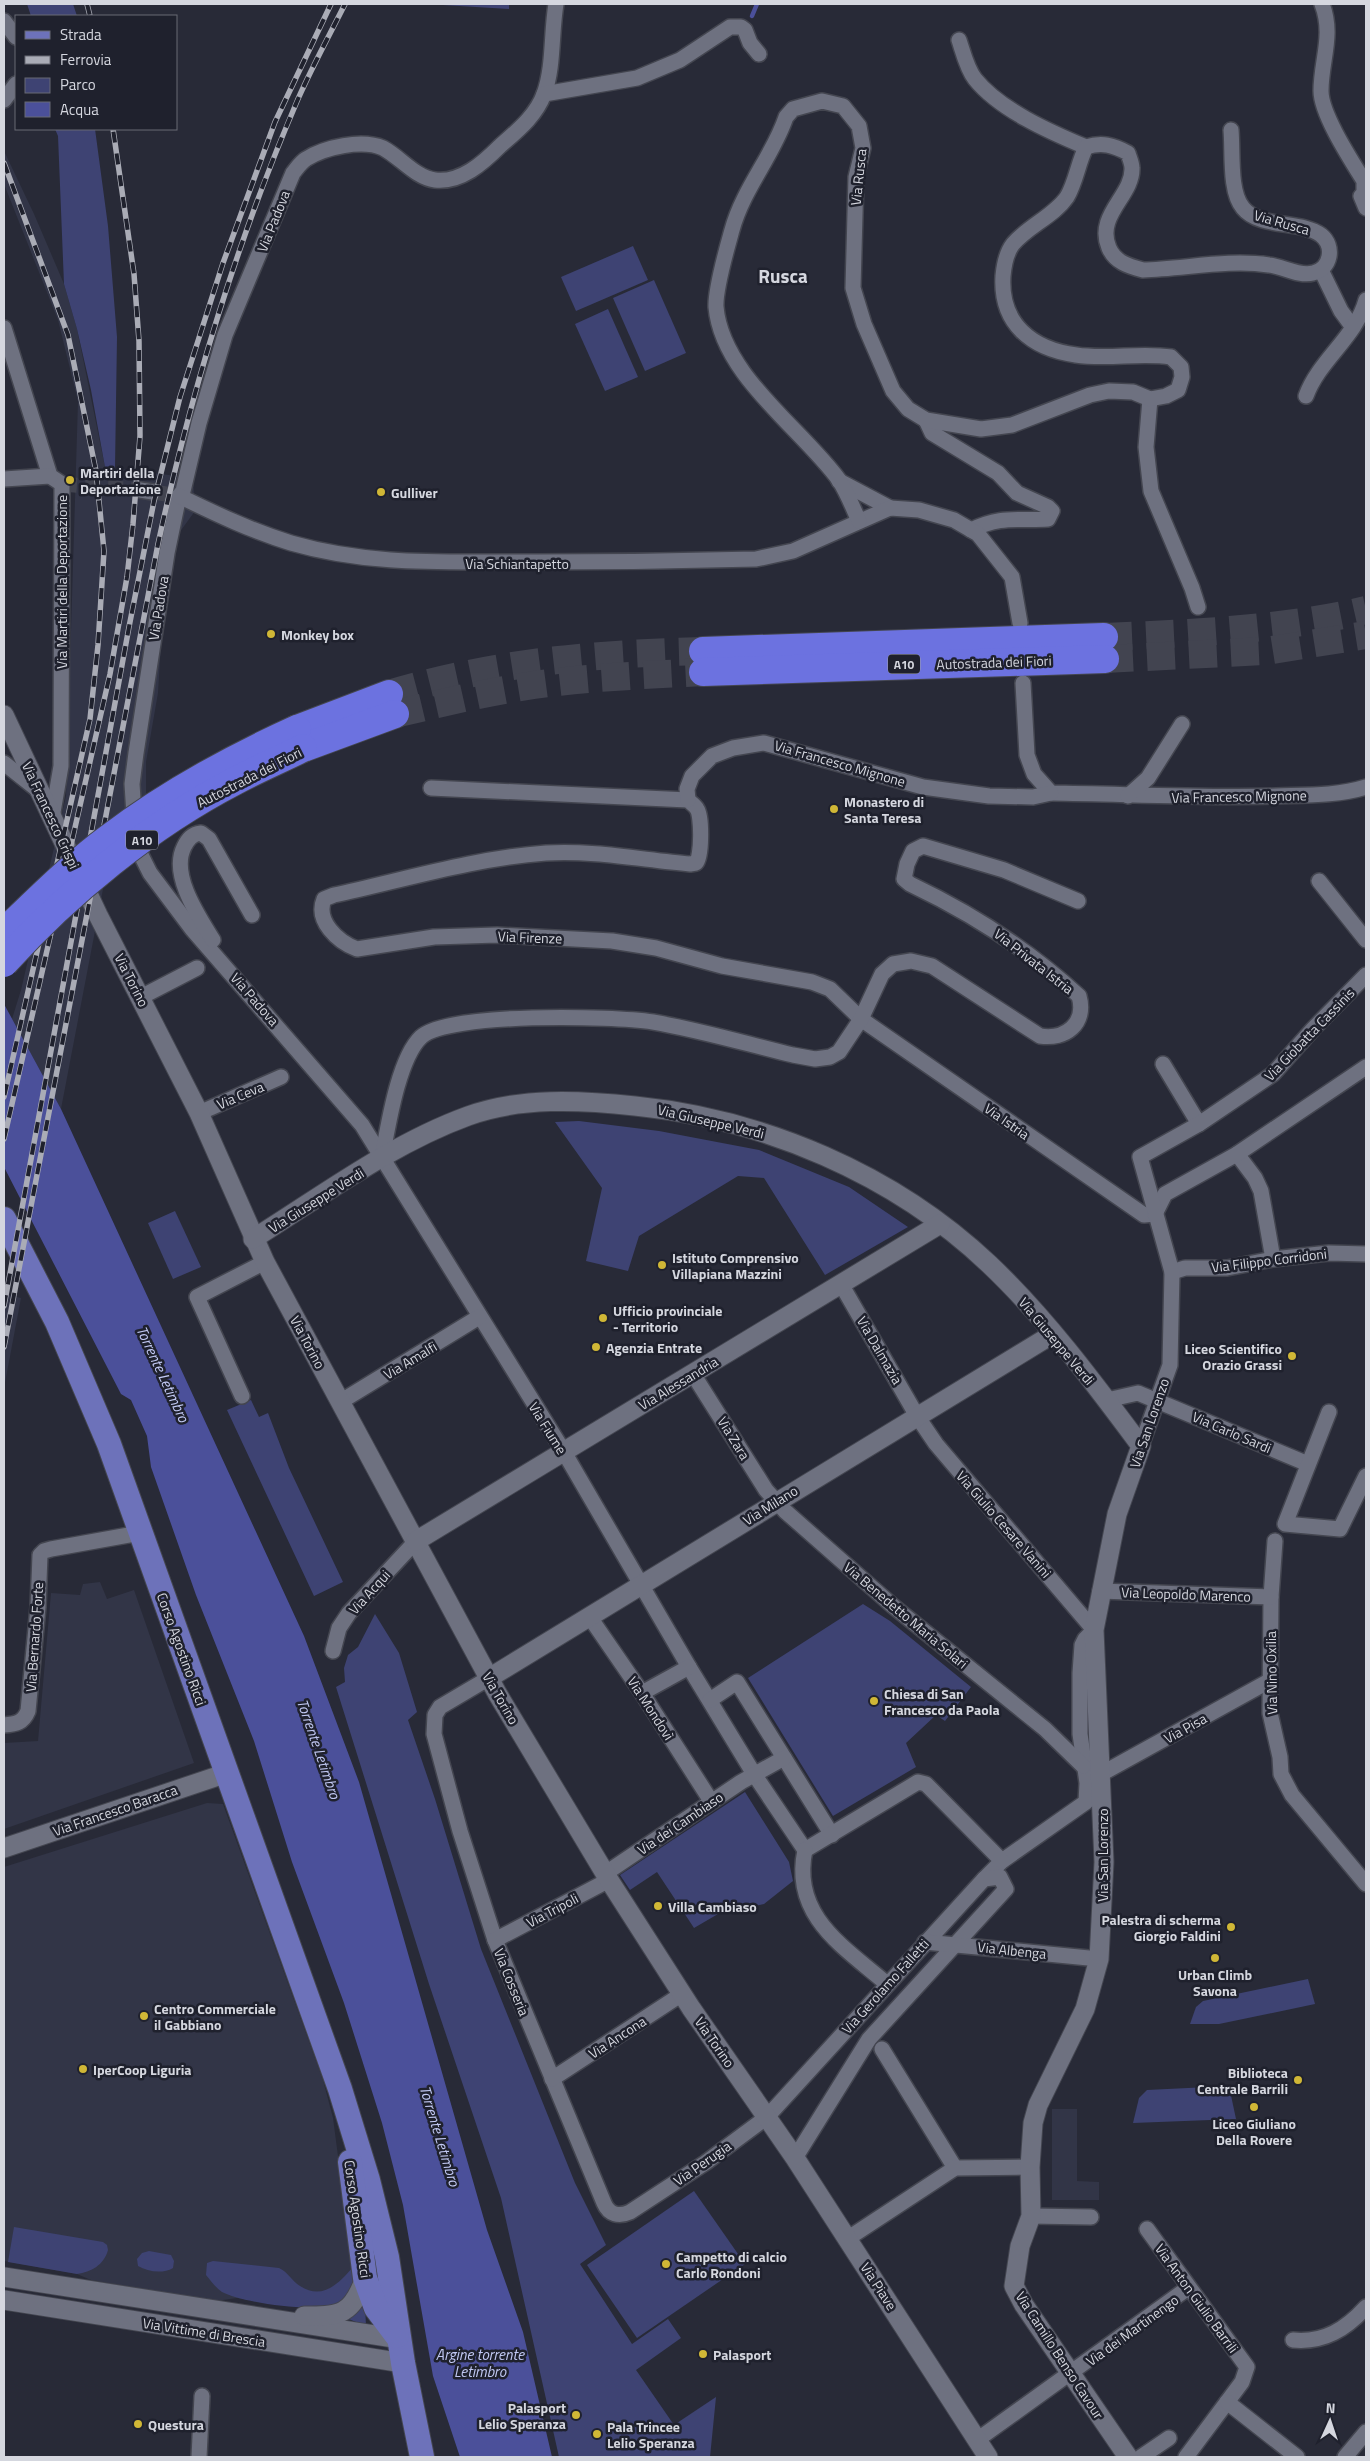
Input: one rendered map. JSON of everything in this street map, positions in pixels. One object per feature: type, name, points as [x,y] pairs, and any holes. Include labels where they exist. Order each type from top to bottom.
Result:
[{"type":"highway","name":"Autostrada dei Fiori","points":[[703,661],[1105,648]]},
{"type":"highway","name":"Autostrada dei Fiori","points":[[4,932],[59,880],[108,838],[156,804],[208,773],[392,704]]},
{"type":"highway","name":"Autostrada dei Fiori","points":[[4,963],[66,902],[114,861],[160,827],[300,739]]},
{"type":"main road","name":"Corso Agostino Ricci","points":[[4,1219],[57,1322],[109,1444],[340,2089],[368,2180],[387,2257],[403,2363],[422,2457]]},
{"type":"main road","name":"Corso Agostino Ricci","points":[[340,2089],[365,2278],[376,2308],[400,2339]]},
{"type":"street","points":[[556,4],[544,94],[636,78],[680,60],[730,27],[736,26],[745,30],[750,43],[759,54]]},
{"type":"street","points":[[1322,4],[1328,18],[1321,91],[1324,110],[1364,181],[1364,193],[1361,196],[1366,208]]},
{"type":"street","points":[[4,21],[15,36]]},
{"type":"street","points":[[959,40],[974,78],[986,91],[1029,120],[1086,148]]},
{"type":"street","name":"Via Padova","points":[[382,1158],[362,1125],[192,929],[150,873],[136,845],[132,784],[136,753],[167,552],[179,496],[183,491],[199,423],[225,335],[293,173],[304,160],[316,154],[344,146],[367,144],[382,148],[424,177],[435,180],[456,178],[482,163],[520,129],[534,113],[544,94]]},
{"type":"street","name":"Via Rusca","points":[[859,521],[839,481],[789,423],[754,388],[724,340],[716,306],[733,227],[786,117],[793,110],[822,101],[843,106],[859,126],[863,148],[856,177],[853,288],[864,324],[893,391],[908,409],[926,420],[981,429],[1012,425],[1041,415],[1065,403],[1109,391],[1133,392],[1150,399]]},
{"type":"street","name":"Via Rusca","points":[[1231,130],[1234,188],[1237,200],[1244,210],[1254,217],[1311,231],[1324,238],[1330,251],[1326,265],[1321,270]]},
{"type":"street","points":[[1198,607],[1192,588],[1151,491],[1146,446],[1150,399],[1166,396],[1178,390],[1182,377],[1181,367],[1171,357],[1076,355],[1039,344],[1016,327],[1008,312],[1004,298],[1004,264],[1012,246],[1067,198],[1075,179],[1078,162],[1086,148],[1099,143],[1115,146],[1128,153],[1133,168],[1127,186],[1107,222],[1106,239],[1112,255],[1125,266],[1143,270],[1256,263],[1280,266],[1308,274],[1321,270],[1341,311],[1352,326]]},
{"type":"street","points":[[1306,396],[1312,382],[1352,326],[1366,300]]},
{"type":"street","name":"Via Martiri della Deportazione","points":[[4,328],[9,356],[56,480],[61,766],[52,818]]},
{"type":"street","points":[[926,420],[932,433],[998,473],[1017,493],[1050,508],[1052,511],[1048,519],[1004,519],[990,521],[971,530]]},
{"type":"street","points":[[4,480],[56,480]]},
{"type":"street","name":"Via Rusca","points":[[839,481],[890,508]]},
{"type":"street","name":"Via Schiantapetto","points":[[179,496],[229,520],[292,543],[337,553],[384,560],[449,564],[756,559],[793,551],[859,521]]},
{"type":"street","points":[[859,521],[890,508],[919,510],[954,520],[978,534],[1012,577],[1020,623]]},
{"type":"street","points":[[1023,683],[1027,755],[1034,774],[1051,793]]},
{"type":"street","name":"Via Francesco Crispi","points":[[4,715],[98,915]]},
{"type":"street","points":[[1128,796],[1148,778],[1182,724]]},
{"type":"street","name":"Via Francesco Mignone","points":[[688,800],[688,789],[692,776],[712,756],[733,748],[764,743],[923,787],[989,796],[1033,797],[1051,793],[1128,796],[1327,794],[1345,793],[1366,787]]},
{"type":"street","points":[[4,763],[40,792]]},
{"type":"street","points":[[431,788],[688,800]]},
{"type":"street","name":"Via Firenze","points":[[688,800],[697,808],[699,815],[700,857],[696,863],[547,853],[499,860],[334,895],[324,899],[320,908],[323,918],[336,937],[357,949],[434,937],[497,935],[612,942],[656,948],[722,966],[812,982],[830,989],[861,1020]]},
{"type":"street","points":[[217,956],[216,945],[195,912],[181,870],[181,853],[187,841],[194,834],[201,833],[209,839],[252,915]]},
{"type":"street","name":"Via Privata Istria","points":[[861,1020],[882,974],[893,964],[911,961],[932,966],[1040,1036],[1053,1038],[1067,1034],[1075,1025],[1080,1010],[1079,996],[1012,942],[965,912],[904,879],[907,864],[914,850],[918,847],[940,850],[1004,870],[1078,902]]},
{"type":"street","points":[[1319,881],[1366,940]]},
{"type":"street","name":"Via Torino","points":[[98,915],[199,1113],[253,1239],[489,1678],[608,1877],[682,1994],[767,2117]]},
{"type":"street","points":[[141,997],[197,968]]},
{"type":"street","name":"Via Giobatta Cassinis","points":[[1140,1157],[1199,1124],[1273,1074],[1313,1029],[1366,975]]},
{"type":"street","points":[[382,1158],[404,1065],[416,1043],[432,1029],[460,1022],[560,1018],[616,1019],[652,1022],[815,1058],[830,1057],[839,1052],[861,1020]]},
{"type":"street","name":"Via Istria","points":[[861,1020],[1144,1215],[1155,1214]]},
{"type":"street","points":[[1163,1064],[1199,1124]]},
{"type":"street","points":[[1155,1214],[1165,1194],[1237,1154],[1366,1067]]},
{"type":"street","name":"Via Ceva","points":[[199,1113],[281,1077]]},
{"type":"street","name":"Via Giuseppe Verdi","points":[[253,1239],[382,1158],[443,1127],[494,1109],[572,1100],[666,1109],[762,1132],[852,1169],[892,1190],[940,1224],[988,1263],[1053,1334],[1141,1446]]},
{"type":"street","points":[[1237,1154],[1255,1178],[1261,1191],[1273,1259]]},
{"type":"street","name":"Via San Lorenzo","points":[[1020,2246],[1031,2216],[1030,2167],[1033,2122],[1038,2105],[1085,2008],[1099,1959],[1104,1862],[1094,1630],[1100,1591],[1117,1514],[1170,1365],[1172,1272],[1140,1157]]},
{"type":"street","name":"Via Fiume","points":[[382,1158],[479,1318],[564,1452],[689,1667],[754,1774],[805,1850]]},
{"type":"street","name":"Via Alessandria","points":[[416,1541],[940,1224]]},
{"type":"street","name":"Via Filippo Corridoni","points":[[1172,1272],[1185,1268],[1227,1268],[1273,1259],[1329,1252],[1366,1254]]},
{"type":"street","points":[[242,1396],[197,1297],[265,1262]]},
{"type":"street","name":"Via Dalmazia","points":[[841,1284],[917,1416]]},
{"type":"street","name":"Via Amalfi","points":[[340,1402],[479,1318]]},
{"type":"street","name":"Via Milano","points":[[489,1678],[589,1616],[642,1586],[776,1501],[1053,1334]]},
{"type":"street","name":"Via Zara","points":[[693,1374],[776,1501]]},
{"type":"street","name":"Via Carlo Sardi","points":[[1106,1400],[1138,1393],[1308,1464]]},
{"type":"street","points":[[1329,1412],[1285,1524],[1340,1529],[1366,1476]]},
{"type":"street","name":"Via Giulio Cesare Vanini","points":[[917,1416],[936,1444],[1094,1630]]},
{"type":"street","name":"Via Benedetto Maria Solari","points":[[776,1501],[893,1606],[1038,1723],[1083,1766]]},
{"type":"street","name":"Via Bernardo Forte","points":[[4,1725],[20,1722],[25,1719],[30,1694],[40,1555],[44,1551],[51,1549],[140,1533]]},
{"type":"street","name":"Via Acqui","points":[[333,1651],[339,1628],[349,1613],[416,1541]]},
{"type":"street","name":"Via Nino Oxilia","points":[[1276,1541],[1271,1597],[1269,1681],[1270,1713],[1280,1757],[1281,1774],[1292,1795],[1366,1884]]},
{"type":"street","name":"Via Leopoldo Marenco","points":[[1100,1591],[1271,1597]]},
{"type":"street","name":"Via Mondovì","points":[[589,1616],[642,1693],[711,1802]]},
{"type":"street","name":"Via San Lorenzo","points":[[1002,1861],[1086,1802],[1087,1783],[1083,1766],[1080,1704],[1082,1645],[1094,1630]]},
{"type":"street","points":[[642,1693],[689,1667]]},
{"type":"street","name":"Via Cosseria","points":[[489,1678],[440,1707],[434,1716],[434,1734],[460,1831],[495,1940],[606,2208],[610,2212],[620,2215],[636,2208]]},
{"type":"street","name":"Via Pisa","points":[[1101,1774],[1269,1681]]},
{"type":"street","points":[[710,1700],[738,1682],[832,1835]]},
{"type":"street","name":"Via dei Cambiaso","points":[[608,1877],[711,1802],[754,1774],[784,1758]]},
{"type":"street","name":"Via Francesco Baracca","points":[[4,1848],[227,1773]]},
{"type":"street","points":[[888,1984],[835,1940],[818,1922],[808,1901],[802,1880],[805,1850],[918,1782],[926,1784],[1002,1861]]},
{"type":"street","name":"Via Gerolamo Falletti","points":[[767,2117],[925,1942],[1002,1861]]},
{"type":"street","name":"Via Tripoli","points":[[495,1940],[608,1877]]},
{"type":"street","points":[[795,2158],[869,2040],[954,1944],[1006,1889],[1000,1877],[984,1879]]},
{"type":"street","name":"Via Albenga","points":[[925,1942],[1099,1959]]},
{"type":"street","name":"Via Ancona","points":[[552,2079],[682,1994]]},
{"type":"street","points":[[882,2049],[955,2168]]},
{"type":"street","name":"Via Piave","points":[[767,2117],[988,2457]]},
{"type":"street","name":"Via Perugia","points":[[636,2208],[705,2163],[767,2117]]},
{"type":"street","points":[[847,2239],[955,2168],[1030,2167]]},
{"type":"street","points":[[1031,2216],[1091,2218]]},
{"type":"street","name":"Via Anton Giulio Barrili","points":[[1147,2230],[1247,2367],[1242,2382],[1227,2402]]},
{"type":"street","name":"Via Camillo Benso Cavour","points":[[1020,2246],[1014,2286],[1024,2305],[1128,2457]]},
{"type":"street","name":"Via Vittime di Brescia","points":[[4,2277],[400,2339]]},
{"type":"street","name":"Via Vittime di Brescia","points":[[255,2317],[271,2312],[323,2316],[338,2313],[351,2306],[365,2278]]},
{"type":"street","name":"Via dei Martinengo","points":[[977,2440],[1188,2288]]},
{"type":"street","name":"Via Vittime di Brescia","points":[[4,2300],[403,2363]]},
{"type":"street","points":[[1293,2340],[1318,2340],[1340,2331],[1366,2307]]},
{"type":"street","points":[[199,2457],[202,2396]]},
{"type":"street","points":[[1186,2457],[1227,2402],[1297,2457]]},
{"type":"street","points":[[1345,2457],[1366,2432]]},
{"type":"street","points":[[1141,2457],[1169,2438]]},
{"type":"shaded area","points":[[4,151],[64,284],[77,329],[105,467],[193,478],[195,511],[179,533],[161,643],[158,693],[146,762],[146,796],[108,863],[61,1109],[12,1019],[21,990],[66,796],[78,401],[58,320],[4,184]]},
{"type":"shaded area","points":[[4,1294],[21,1298],[4,1388]]},
{"type":"shaded area","points":[[100,1582],[107,1599],[134,1590],[194,1763],[4,1829],[4,1743],[38,1741],[51,1593],[80,1595],[83,1584]]},
{"type":"shaded area","name":"Centro Commerciale il Gabbiano","points":[[207,1803],[223,1804],[323,2080],[333,2118],[354,2278],[302,2308],[237,2298],[216,2301],[91,2280],[77,2274],[4,2261],[4,1867]]},
{"type":"shaded area","points":[[1052,2109],[1077,2109],[1077,2181],[1099,2182],[1099,2200],[1052,2200]]},
{"type":"green space","points":[[27,4],[73,4],[77,15],[31,15]]},
{"type":"green space","points":[[426,4],[509,4],[509,9]]},
{"type":"green space","points":[[55,130],[95,130],[108,226],[117,337],[115,468],[105,467],[91,390],[64,284],[58,136]]},
{"type":"green space","points":[[633,246],[648,280],[576,311],[561,277]]},
{"type":"green space","points":[[654,280],[686,353],[645,371],[613,298]]},
{"type":"green space","points":[[608,309],[638,377],[605,391],[575,324]]},
{"type":"green space","points":[[579,1121],[659,1131],[759,1150],[849,1187],[908,1227],[825,1275],[764,1178],[738,1176],[639,1236],[628,1271],[586,1261],[602,1188],[555,1122]]},
{"type":"green space","points":[[175,1211],[201,1267],[173,1279],[148,1223]]},
{"type":"green space","points":[[251,1400],[259,1417],[268,1413],[289,1468],[343,1582],[314,1596],[227,1410]]},
{"type":"green space","points":[[863,1604],[890,1621],[971,1687],[945,1721],[936,1715],[906,1743],[916,1767],[833,1816],[748,1678]]},
{"type":"green space","points":[[375,1614],[399,1653],[417,1712],[408,1720],[435,1799],[481,1949],[575,2183],[606,2245],[580,2264],[632,2344],[668,2319],[681,2338],[636,2370],[674,2425],[716,2397],[710,2457],[559,2457],[501,2198],[429,1984],[336,1687],[345,1682],[344,1668],[348,1655],[358,1647]]},
{"type":"green space","points":[[745,1792],[789,1862],[793,1881],[764,1904],[718,1914],[694,1928],[657,1872],[630,1890],[620,1875]]},
{"type":"green space","points":[[1308,1979],[1315,2004],[1219,2024],[1190,2024],[1196,2007],[1203,2001]]},
{"type":"green space","points":[[1229,2086],[1236,2119],[1133,2123],[1139,2098],[1147,2090]]},
{"type":"green space","name":"Campetto di calcio Carlo Rondoni","points":[[694,2191],[745,2264],[637,2338],[587,2265]]},
{"type":"green space","points":[[14,2227],[103,2242],[107,2245],[108,2250],[100,2264],[87,2272],[77,2274],[8,2262]]},
{"type":"green space","points":[[149,2251],[171,2255],[174,2261],[173,2268],[156,2272],[138,2266],[137,2259],[142,2253]]},
{"type":"green space","points":[[213,2261],[279,2268],[300,2286],[316,2292],[323,2291],[336,2284],[353,2267],[353,2284],[349,2297],[336,2305],[304,2307],[265,2304],[222,2292],[206,2275],[207,2263]]},
{"type":"green space","points":[[365,2305],[366,2326],[346,2318]]},
{"type":"water","name":"Argine torrente Letimbro","points":[[4,1004],[61,1109],[304,1636],[359,1782],[487,2230],[523,2332],[552,2457],[460,2457],[433,2376],[403,2205],[382,2123],[344,2003],[292,1862],[254,1741],[196,1595],[151,1467],[147,1436],[131,1400],[121,1394],[4,1167]]},
{"type":"waterway","points":[[752,16],[757,4]]},
{"type":"tunnel","points":[[62,484],[140,490]]},
{"type":"tunnel","points":[[153,492],[179,496]]},
{"type":"tunnel","points":[[1104,637],[1236,630],[1334,617],[1366,610]]},
{"type":"tunnel","points":[[1105,659],[1266,651],[1366,635]]},
{"type":"tunnel","points":[[389,694],[429,683],[506,667],[582,657],[703,651]]},
{"type":"tunnel","points":[[395,714],[481,694],[555,682],[703,672]]},
{"type":"railway","points":[[87,4],[90,15]]},
{"type":"railway","points":[[4,1306],[129,627],[154,501],[180,397],[223,263],[275,122],[331,4]]},
{"type":"railway","points":[[4,1347],[158,544],[185,431],[217,318],[255,208],[298,99],[345,4]]},
{"type":"railway","points":[[4,1139],[110,674],[127,577],[133,524],[140,436],[139,341],[134,274],[113,130]]},
{"type":"railway","points":[[4,163],[68,335],[96,471],[104,551],[98,645],[90,719],[4,1097]]},
{"type":"place","name":"Martiri della Deportazione","points":[[70,480]]},
{"type":"place","name":"Gulliver","points":[[381,492]]},
{"type":"place","name":"Monkey box","points":[[271,634]]},
{"type":"place","name":"Monastero di Santa Teresa","points":[[834,809]]},
{"type":"place","name":"Istituto Comprensivo Villapiana Mazzini","points":[[662,1265]]},
{"type":"place","name":"Ufficio provinciale - Territorio","points":[[603,1318]]},
{"type":"place","name":"Agenzia Entrate","points":[[596,1347]]},
{"type":"place","name":"Liceo Scientifico Orazio Grassi","points":[[1292,1356]]},
{"type":"place","name":"Chiesa di San Francesco da Paola","points":[[874,1701]]},
{"type":"place","name":"Villa Cambiaso","points":[[658,1906]]},
{"type":"place","name":"Palestra di scherma Giorgio Faldini","points":[[1231,1927]]},
{"type":"place","name":"Urban Climb Savona","points":[[1215,1958]]},
{"type":"place","name":"Centro Commerciale il Gabbiano","points":[[144,2016]]},
{"type":"place","name":"IperCoop Liguria","points":[[83,2069]]},
{"type":"place","name":"Biblioteca Centrale Barrili","points":[[1298,2080]]},
{"type":"place","name":"Liceo Giuliano Della Rovere","points":[[1254,2107]]},
{"type":"place","name":"Campetto di calcio Carlo Rondoni","points":[[666,2264]]},
{"type":"place","name":"Palasport","points":[[703,2354]]},
{"type":"place","name":"Palasport Lelio Speranza","points":[[576,2415]]},
{"type":"place","name":"Questura","points":[[138,2424]]},
{"type":"place","name":"Pala Trincee Lelio Speranza","points":[[597,2434]]},
{"type":"district","name":"Rusca","points":[[783,275]]},
{"type":"water label","name":"Torrente Letimbro","points":[[163,1374]]},
{"type":"water label","name":"Torrente Letimbro","points":[[319,1749]]},
{"type":"water label","name":"Torrente Letimbro","points":[[440,2136]]}]
